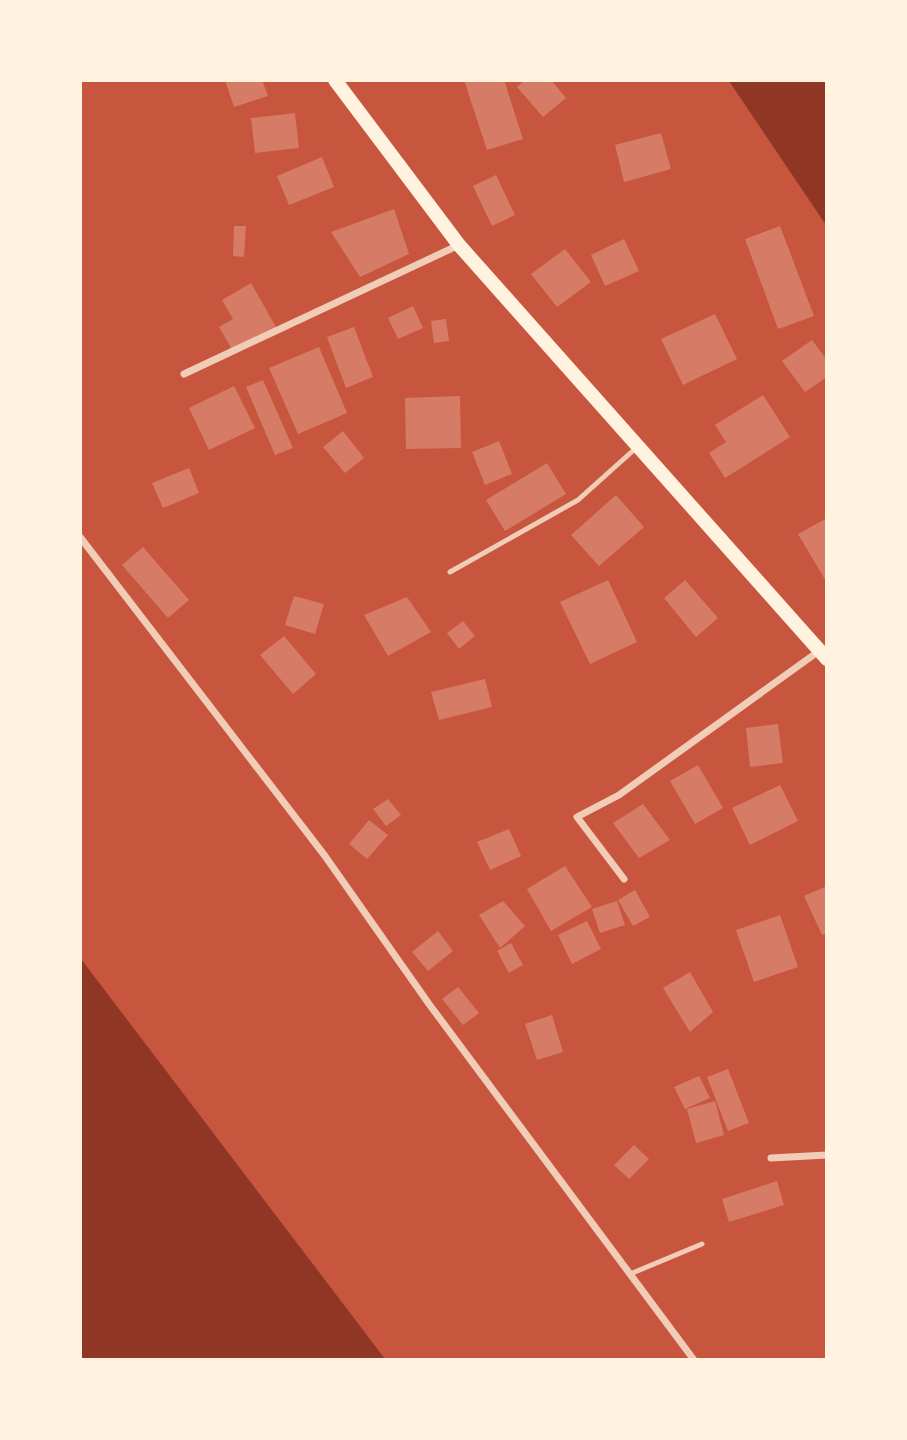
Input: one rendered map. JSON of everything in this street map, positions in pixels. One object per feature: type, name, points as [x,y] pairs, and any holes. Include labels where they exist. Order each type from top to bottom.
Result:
[{"type":"main road","points":[[335,80],[459,245],[823,655]]},
{"type":"street","points":[[184,374],[459,245]]},
{"type":"street","points":[[80,537],[325,856],[429,1004],[694,1360]]},
{"type":"street","points":[[624,879],[577,817],[619,795],[823,655]]},
{"type":"street","points":[[771,1158],[827,1155]]},
{"type":"lane","points":[[450,572],[578,500],[638,446]]},
{"type":"lane","points":[[630,1274],[702,1244]]},
{"type":"shaded area","points":[[729,81],[826,81],[826,225]]},
{"type":"shaded area","points":[[81,959],[385,1359],[81,1359]]},
{"type":"building","points":[[225,80],[262,80],[268,96],[234,107]]},
{"type":"building","points":[[464,80],[504,80],[523,139],[487,150]]},
{"type":"building","points":[[525,80],[551,80],[566,98],[543,117],[517,87]]},
{"type":"building","points":[[295,113],[299,148],[255,153],[251,118]]},
{"type":"building","points":[[661,133],[671,169],[624,182],[615,145]]},
{"type":"building","points":[[322,157],[334,187],[289,205],[277,176]]},
{"type":"building","points":[[496,175],[515,215],[492,226],[473,186]]},
{"type":"building","points":[[394,209],[409,254],[360,277],[331,232]]},
{"type":"building","points":[[234,226],[246,226],[244,257],[233,256]]},
{"type":"building","points":[[780,226],[814,316],[778,329],[745,239]]},
{"type":"building","points":[[624,239],[639,271],[605,286],[591,255]]},
{"type":"building","points":[[565,249],[591,282],[557,307],[531,274]]},
{"type":"building","points":[[251,283],[276,327],[233,351],[219,327],[233,319],[222,300]]},
{"type":"building","points":[[413,306],[423,328],[398,339],[388,318]]},
{"type":"building","points":[[715,314],[737,359],[683,385],[661,339]]},
{"type":"building","points":[[446,319],[449,341],[434,343],[431,321]]},
{"type":"building","points":[[354,327],[373,377],[346,388],[327,337]]},
{"type":"building","points":[[812,340],[827,360],[827,377],[805,392],[782,361]]},
{"type":"building","points":[[319,347],[347,413],[298,434],[269,368]]},
{"type":"building","points":[[263,380],[293,448],[275,455],[246,387]]},
{"type":"building","points":[[234,386],[255,428],[209,450],[189,408]]},
{"type":"building","points":[[763,395],[790,437],[725,478],[709,453],[726,442],[715,425]]},
{"type":"building","points":[[460,396],[461,448],[406,449],[405,398]]},
{"type":"building","points":[[343,431],[364,458],[345,473],[323,447]]},
{"type":"building","points":[[499,441],[512,474],[485,485],[472,452]]},
{"type":"building","points":[[547,463],[566,494],[505,531],[486,500]]},
{"type":"building","points":[[189,468],[199,493],[163,508],[152,483]]},
{"type":"building","points":[[616,495],[644,527],[599,566],[571,535]]},
{"type":"building","points":[[827,518],[827,583],[798,534]]},
{"type":"building","points":[[143,547],[189,600],[168,618],[122,565]]},
{"type":"building","points":[[608,580],[637,642],[590,664],[560,602]]},
{"type":"building","points":[[685,580],[718,618],[696,637],[664,598]]},
{"type":"building","points":[[294,596],[324,604],[315,634],[285,625]]},
{"type":"building","points":[[407,597],[431,632],[388,656],[364,615]]},
{"type":"building","points":[[463,621],[475,636],[459,649],[447,633]]},
{"type":"building","points":[[284,636],[316,674],[293,694],[260,655]]},
{"type":"building","points":[[485,679],[492,707],[439,720],[431,692]]},
{"type":"building","points":[[778,724],[783,763],[750,767],[746,728]]},
{"type":"building","points":[[698,765],[723,808],[695,824],[670,781]]},
{"type":"building","points":[[780,785],[798,821],[750,845],[732,808]]},
{"type":"building","points":[[388,799],[401,815],[386,826],[373,809]]},
{"type":"building","points":[[643,804],[670,840],[639,858],[613,823]]},
{"type":"building","points":[[369,820],[388,835],[367,859],[349,844]]},
{"type":"building","points":[[509,829],[521,856],[490,870],[477,842]]},
{"type":"building","points":[[565,866],[592,907],[551,931],[527,889]]},
{"type":"building","points":[[827,886],[827,933],[822,935],[804,896]]},
{"type":"building","points":[[635,890],[650,917],[633,926],[618,900]]},
{"type":"building","points":[[503,901],[525,926],[500,948],[479,915]]},
{"type":"building","points":[[617,901],[625,925],[600,933],[592,909]]},
{"type":"building","points":[[780,915],[798,967],[754,982],[736,930]]},
{"type":"building","points":[[587,921],[601,949],[572,964],[558,935]]},
{"type":"building","points":[[438,931],[453,951],[428,971],[412,952]]},
{"type":"building","points":[[511,943],[523,965],[509,973],[497,951]]},
{"type":"building","points":[[690,972],[713,1012],[690,1032],[663,988]]},
{"type":"building","points":[[458,987],[479,1013],[463,1025],[442,999]]},
{"type":"building","points":[[552,1015],[563,1052],[537,1060],[525,1024]]},
{"type":"building","points":[[728,1069],[749,1123],[728,1131],[707,1077]]},
{"type":"building","points":[[699,1076],[710,1098],[685,1109],[674,1087]]},
{"type":"building","points":[[715,1101],[724,1135],[696,1143],[687,1109]]},
{"type":"building","points":[[634,1145],[649,1159],[629,1179],[614,1165]]},
{"type":"building","points":[[777,1181],[784,1205],[729,1222],[722,1199]]}]
